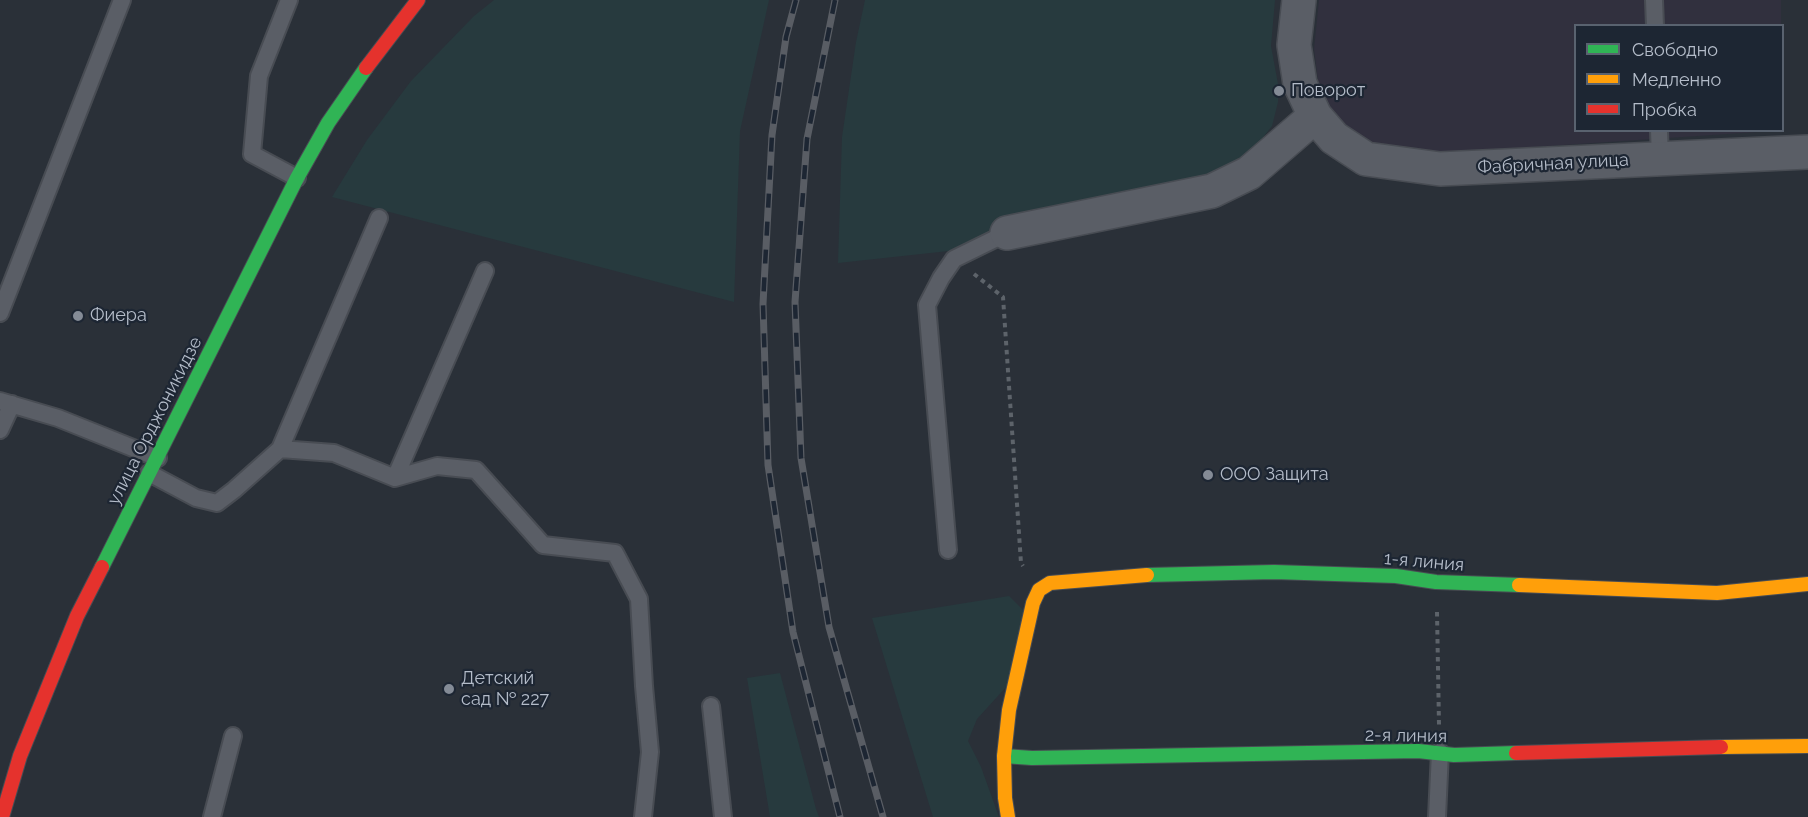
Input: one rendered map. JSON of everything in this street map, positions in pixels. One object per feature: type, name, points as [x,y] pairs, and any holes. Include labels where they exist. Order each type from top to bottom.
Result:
[{"type":"street","name":"улица Орджоникидзе","points":[[2,817],[10,752],[297,178],[327,123],[418,0]]},
{"type":"street","name":"Фабричная улица","points":[[1299,0],[1294,45],[1300,84],[1316,116],[1335,138],[1366,159],[1440,169],[1660,145],[1808,152]]},
{"type":"street","name":"улица Орджоникидзе","points":[[373,58],[430,8]]},
{"type":"street","points":[[1006,233],[1212,190],[1249,173],[1316,116]]},
{"type":"street","name":"1-я линия","points":[[1040,591],[1050,583],[1125,575],[1236,572],[1396,576],[1436,582],[1717,593],[1808,584]]},
{"type":"street","points":[[1008,817],[1004,756],[1009,710],[1033,603],[1040,591]]},
{"type":"street","name":"2-я линия","points":[[1004,756],[1032,758],[1406,751],[1440,752],[1454,755],[1632,748],[1808,746]]},
{"type":"lane","points":[[0,313],[122,0]]},
{"type":"lane","points":[[289,0],[259,76],[252,154],[297,178]]},
{"type":"lane","points":[[1654,0],[1655,24]]},
{"type":"lane","points":[[0,430],[6,403],[58,418],[154,465],[196,498],[217,502],[280,449],[379,218]]},
{"type":"lane","points":[[948,550],[927,305],[954,259],[1006,233]]},
{"type":"lane","points":[[395,477],[485,271]]},
{"type":"lane","points":[[280,449],[334,453],[395,477],[437,466],[476,470],[543,545],[615,553],[639,599],[650,752],[643,817]]},
{"type":"lane","points":[[711,706],[723,817]]},
{"type":"lane","points":[[212,817],[233,736]]},
{"type":"lane","points":[[1437,817],[1440,752]]},
{"type":"path","points":[[954,259],[1003,297],[1021,563],[1040,591]]},
{"type":"path","points":[[1436,582],[1440,752]]},
{"type":"shaded area","points":[[1319,0],[1781,0],[1781,24],[1574,24],[1574,132],[1757,132],[1415,155],[1373,150],[1330,113],[1318,81],[1314,49]]},
{"type":"green space","points":[[494,0],[769,0],[740,131],[734,302],[332,197],[367,140],[411,81],[474,16]]},
{"type":"green space","points":[[865,0],[1275,0],[1271,46],[1278,84],[1278,102],[1272,126],[1254,149],[1238,163],[1210,179],[1004,245],[838,263],[842,137],[856,42]]},
{"type":"green space","points":[[1009,596],[1025,612],[1007,686],[977,719],[968,741],[981,767],[999,817],[933,817],[872,618]]},
{"type":"green space","points":[[780,673],[819,817],[770,817],[747,678]]},
{"type":"railway","points":[[796,0],[786,37],[772,135],[763,304],[768,465],[793,632],[840,817]]},
{"type":"railway","points":[[835,0],[807,139],[795,302],[801,458],[829,627],[883,817]]},
{"type":"traffic: fast","points":[[102,567],[297,178],[328,123],[366,68]]},
{"type":"traffic: fast","points":[[1147,575],[1274,572],[1396,576],[1436,582],[1519,585]]},
{"type":"traffic: fast","points":[[1004,756],[1032,758],[1418,751],[1454,755],[1516,753]]},
{"type":"traffic: slow","points":[[1008,817],[1004,756],[1009,710],[1033,603],[1039,590],[1050,583],[1147,575]]},
{"type":"traffic: slow","points":[[1519,585],[1717,593],[1808,584]]},
{"type":"traffic: slow","points":[[1721,747],[1808,746]]},
{"type":"traffic: jam","points":[[366,68],[418,0]]},
{"type":"traffic: jam","points":[[2,817],[20,756],[77,616],[102,567]]},
{"type":"traffic: jam","points":[[1516,753],[1721,747]]},
{"type":"place","name":"Поворот","points":[[1279,91]]},
{"type":"place","name":"Фиера","points":[[78,316]]},
{"type":"place","name":"ООО Защита","points":[[1208,475]]},
{"type":"place","name":"Детский сад № 227","points":[[449,689]]}]
